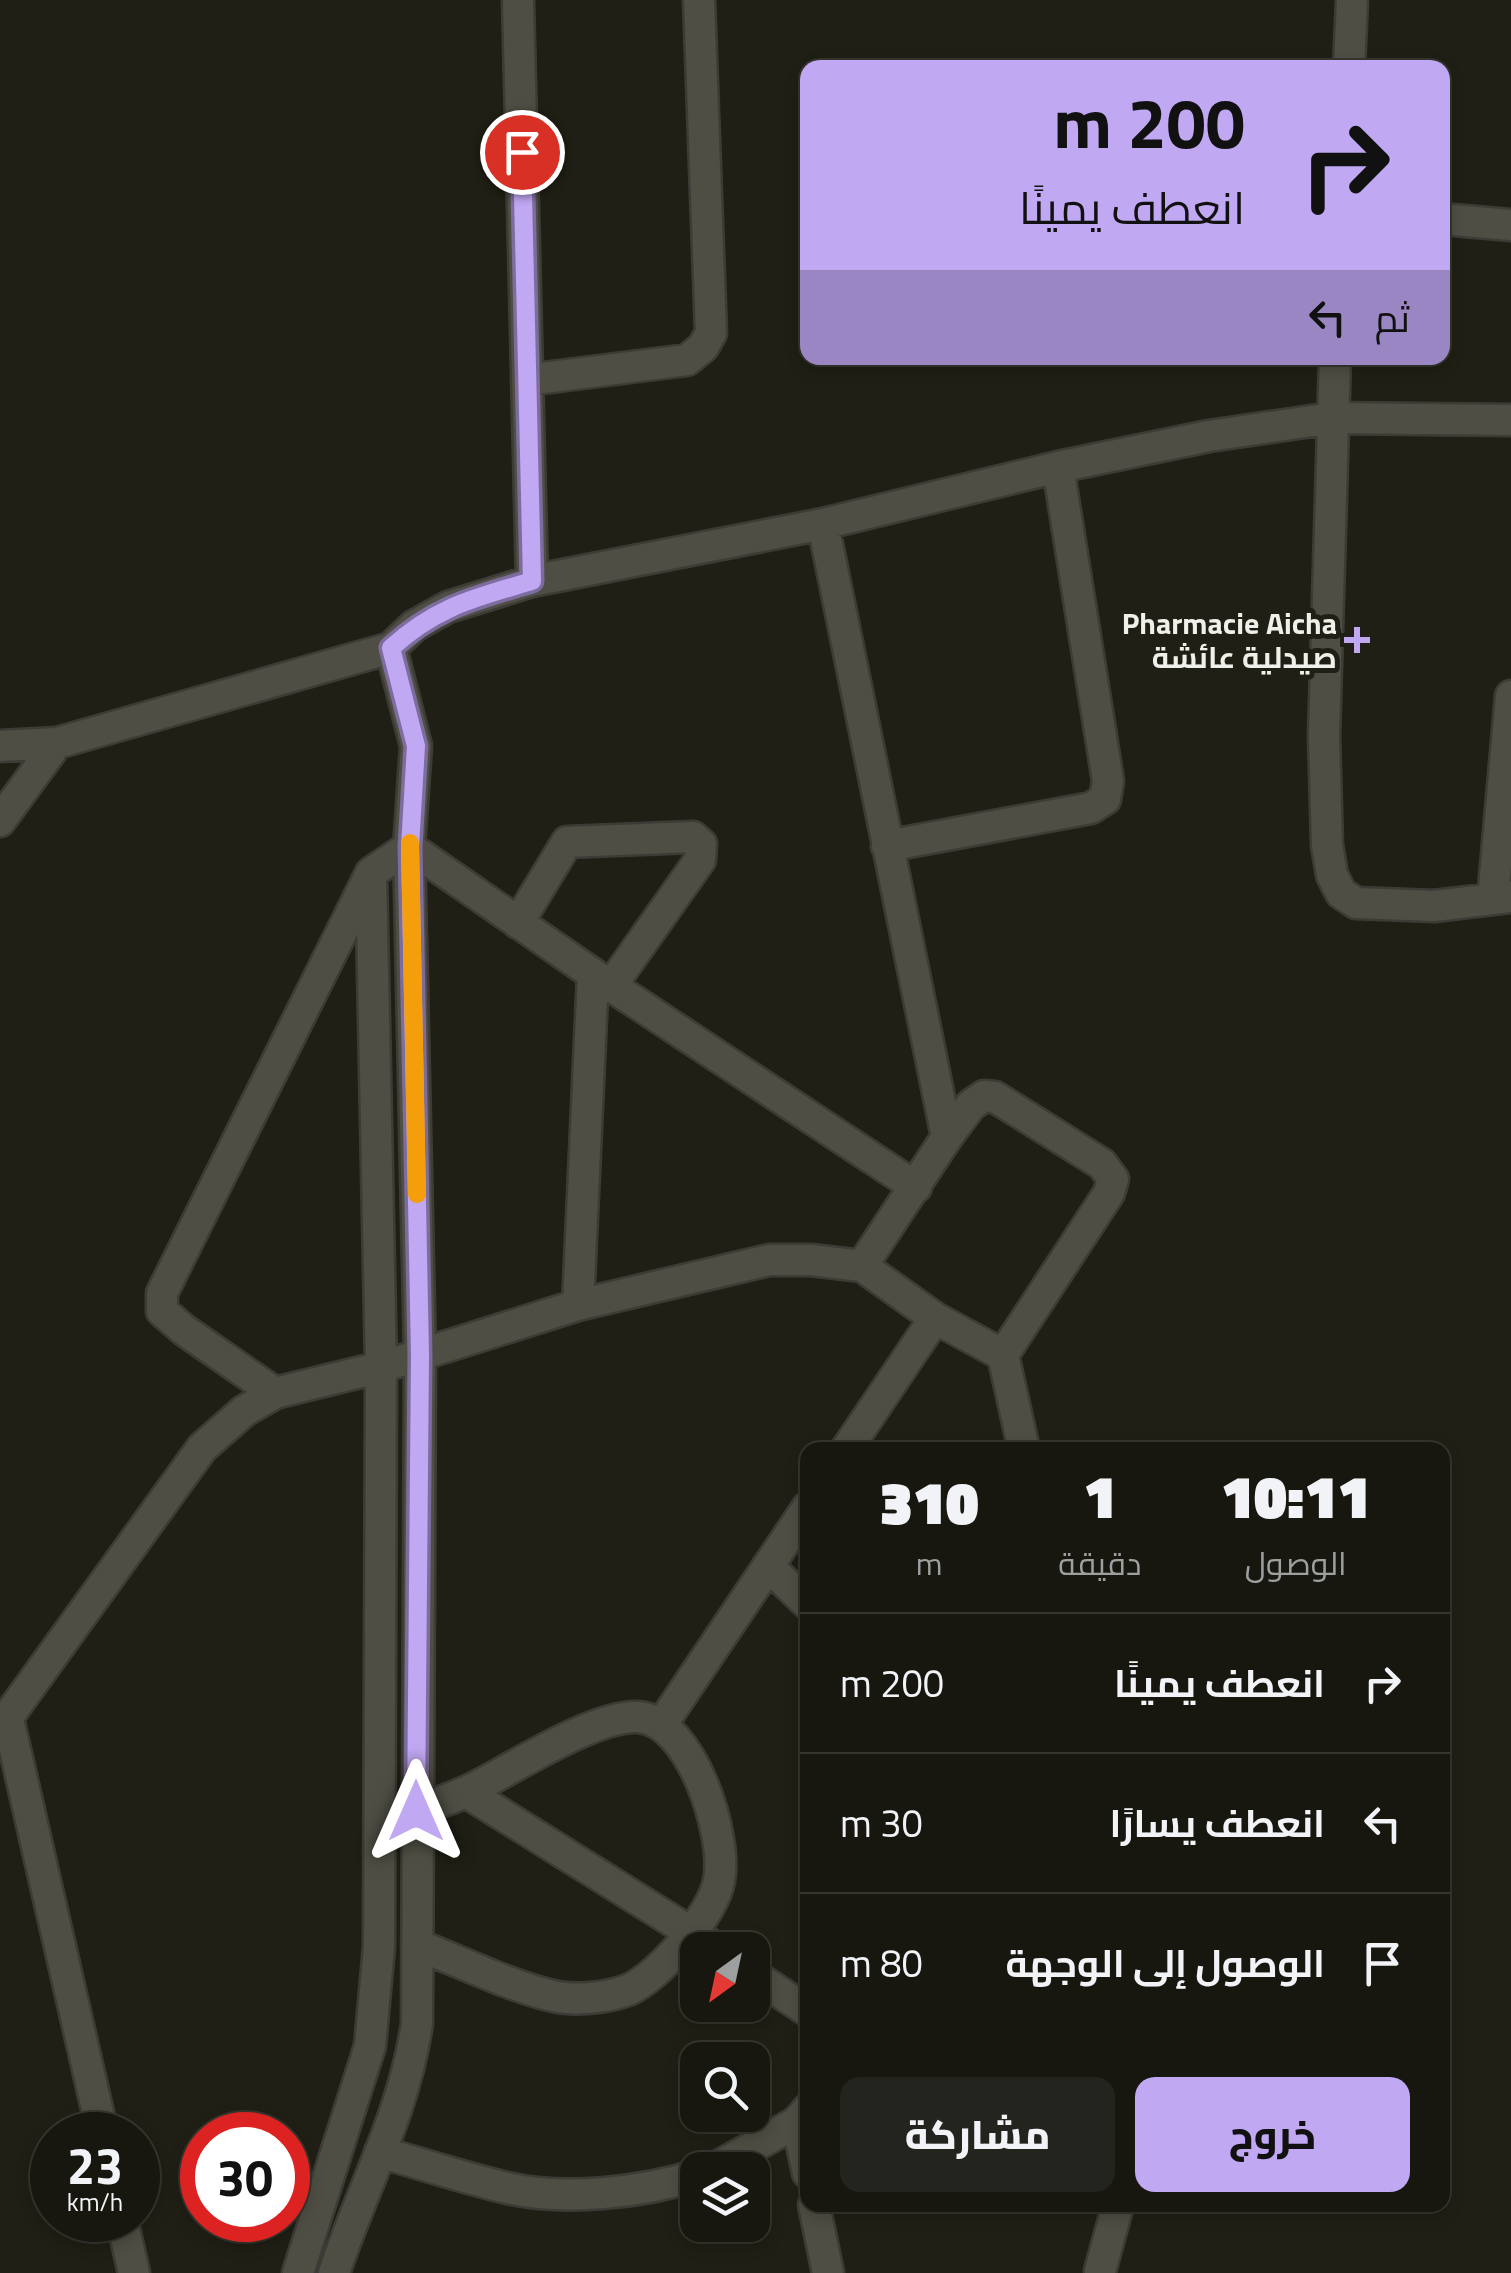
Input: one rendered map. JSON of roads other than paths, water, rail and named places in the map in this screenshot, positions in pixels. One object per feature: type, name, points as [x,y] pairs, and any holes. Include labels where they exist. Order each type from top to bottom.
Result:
[{"type":"street","points":[[518,0],[532,581]]},
{"type":"street","points":[[527,380],[688,360],[711,333],[699,0]]},
{"type":"street","points":[[1348,60],[1352,0]]},
{"type":"street","points":[[1450,219],[1511,225]]},
{"type":"street","points":[[1335,365],[1324,736],[1328,845],[1332,875],[1341,893],[1356,904],[1434,906],[1502,898],[1511,696]]},
{"type":"street","points":[[0,746],[57,743],[391,648],[414,626],[448,607],[532,581],[823,524],[1058,467],[1209,436],[1332,418],[1511,420]]},
{"type":"street","points":[[886,846],[1090,808],[1105,799],[1108,781],[1058,467]]},
{"type":"street","points":[[823,524],[947,1137]]},
{"type":"street","points":[[334,2273],[412,2061],[417,2023],[420,1355],[410,847],[416,746],[391,648]]},
{"type":"street","points":[[0,821],[57,743]]},
{"type":"street","points":[[518,923],[567,842],[693,837],[701,844],[700,860],[602,980],[578,1305]]},
{"type":"street","points":[[275,1392],[162,1311],[162,1294],[371,872],[410,847]]},
{"type":"street","points":[[410,847],[602,980],[916,1187]]},
{"type":"street","points":[[298,2273],[370,2046],[379,1947],[380,1367],[371,872]]},
{"type":"street","points":[[862,1266],[947,1137],[984,1096],[995,1097],[1102,1164],[1113,1179],[1109,1193],[1002,1355],[1022,1442]]},
{"type":"street","points":[[97,2112],[4,1724],[202,1448],[244,1411],[275,1392],[380,1367],[578,1305],[768,1260],[862,1266],[936,1318],[1002,1355]]},
{"type":"street","points":[[851,1442],[936,1318]]},
{"type":"street","points":[[662,1724],[800,1519]]},
{"type":"street","points":[[768,1566],[800,1596]]},
{"type":"street","points":[[416,1811],[466,1792],[606,1720],[640,1717],[662,1724],[690,1760],[709,1801],[722,1846],[719,1885],[692,1931],[658,1969],[629,1989],[592,1997],[554,1996],[417,1945]]},
{"type":"street","points":[[466,1792],[692,1931]]},
{"type":"street","points":[[770,1986],[800,2007]]},
{"type":"street","points":[[742,2152],[800,2117]]},
{"type":"street","points":[[380,2152],[510,2189],[597,2194],[659,2187],[680,2180]]},
{"type":"street","points":[[815,2212],[828,2273]]},
{"type":"street","points":[[1100,2272],[1115,2212]]},
{"type":"street","points":[[127,2242],[134,2273]]},
{"type":"place","name":"Pharmacie Aicha صيدلية عائشة","points":[[1357,640]]}]
